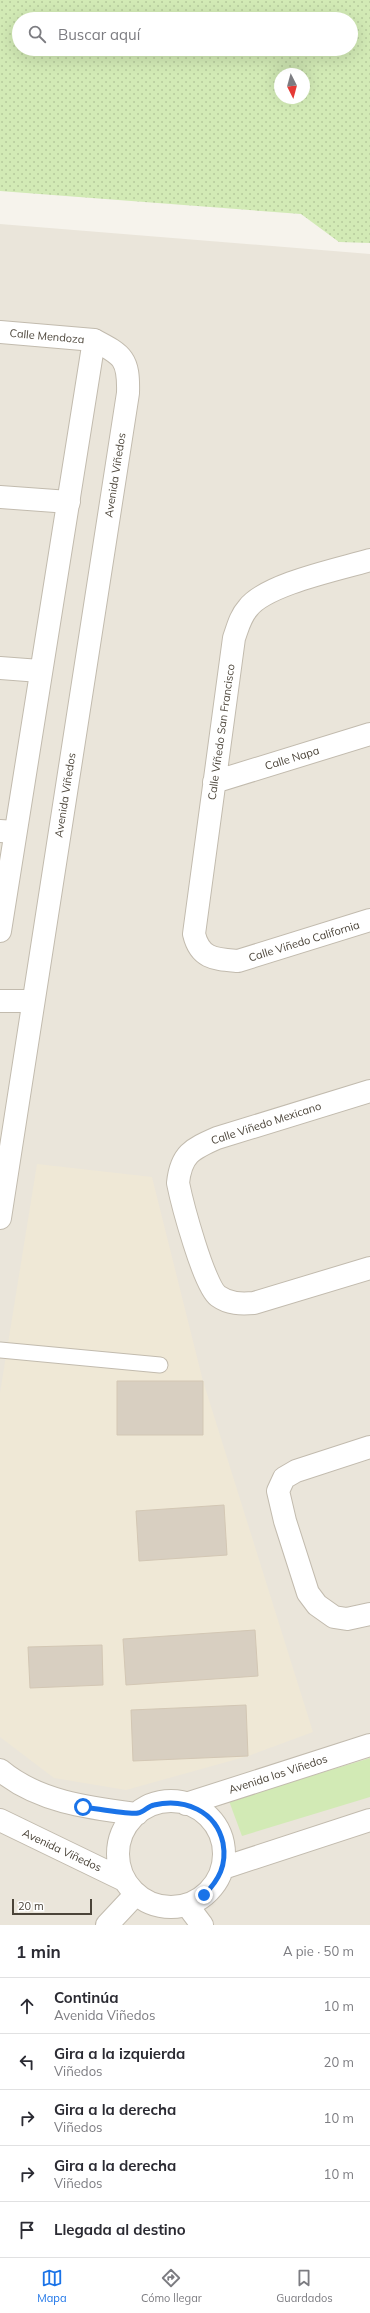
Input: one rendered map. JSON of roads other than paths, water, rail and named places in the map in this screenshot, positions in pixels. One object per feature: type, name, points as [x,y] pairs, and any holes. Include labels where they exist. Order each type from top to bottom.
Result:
[{"type":"street","name":"Calle Mendoza","points":[[0,332],[94,340]]},
{"type":"street","points":[[0,931],[8,832],[40,671],[69,502],[94,340]]},
{"type":"street","name":"Avenida Viñedos","points":[[0,1218],[128,393],[127,366],[123,358],[118,353],[94,340]]},
{"type":"street","points":[[0,497],[69,502]]},
{"type":"street","name":"Calle Viñedo San Francisco","points":[[238,961],[215,959],[201,951],[194,934],[234,638],[241,618],[249,606],[260,597],[278,588],[370,560]]},
{"type":"street","points":[[0,668],[40,671]]},
{"type":"street","name":"Calle Napa","points":[[214,782],[370,734]]},
{"type":"street","name":"Calle Viñedo California","points":[[238,961],[370,920]]},
{"type":"street","points":[[0,1001],[33,1000]]},
{"type":"street","name":"Calle Viñedo Mexicano","points":[[370,1091],[217,1138],[198,1146],[186,1155],[179,1168],[178,1183],[207,1278],[217,1295],[227,1302],[240,1304],[254,1303],[370,1268]]},
{"type":"street","points":[[370,1447],[296,1471],[284,1478],[278,1491],[285,1521],[308,1593],[316,1605],[334,1617],[347,1619],[370,1614]]},
{"type":"street","name":"Avenida los Viñedos","points":[[186,1804],[370,1745]]},
{"type":"street","points":[[0,1770],[10,1778],[44,1794],[83,1807],[137,1814]]},
{"type":"street","points":[[170,1802],[186,1804],[201,1810],[213,1822],[221,1836],[225,1852],[223,1868],[216,1883],[204,1895],[187,1905],[164,1906],[151,1904],[130,1887],[119,1863],[119,1844],[126,1827],[137,1814],[152,1805],[170,1802]]},
{"type":"street","name":"Avenida Viñedos","points":[[0,1820],[130,1887]]},
{"type":"street","points":[[223,1868],[370,1820]]},
{"type":"street","points":[[107,1925],[130,1887]]},
{"type":"street","points":[[187,1905],[202,1925]]},
{"type":"lane","points":[[0,1350],[160,1365]]}]
